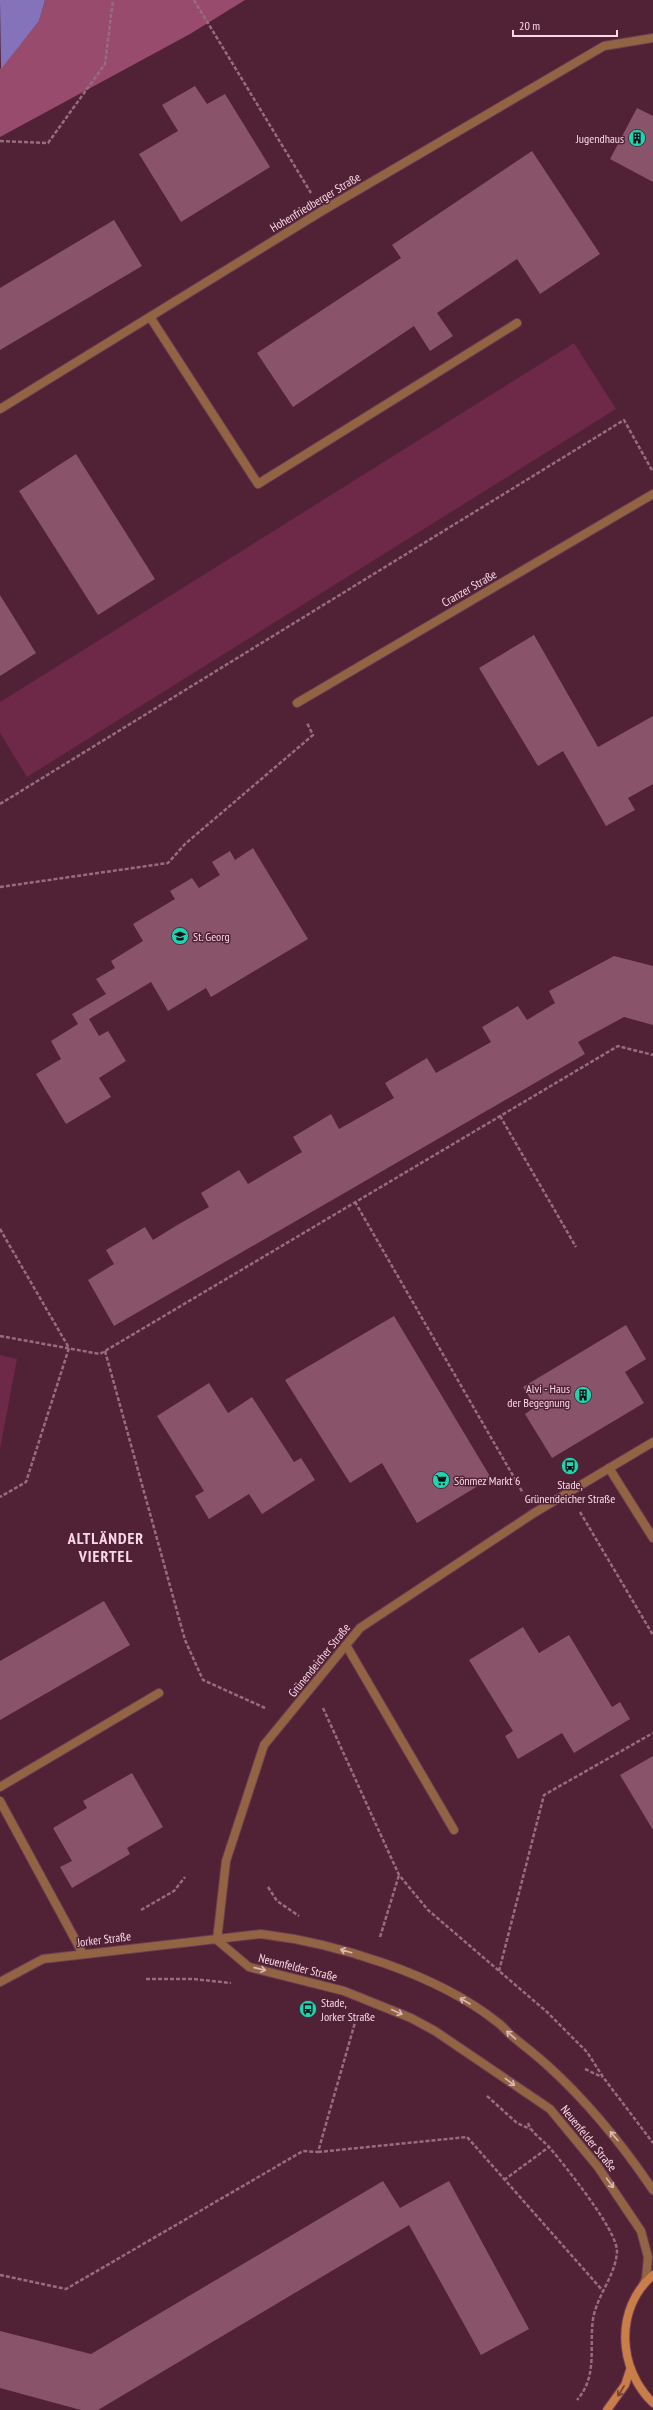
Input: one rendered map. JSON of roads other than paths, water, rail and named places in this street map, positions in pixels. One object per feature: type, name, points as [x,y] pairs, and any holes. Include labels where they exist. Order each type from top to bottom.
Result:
[{"type":"main road","points":[[653,2275],[642,2286],[633,2302],[626,2326],[625,2345],[630,2370],[638,2386],[653,2404]]},
{"type":"main road","points":[[607,2410],[625,2385],[630,2370]]},
{"type":"street","name":"Hohenfriedberger Straße","points":[[0,410],[322,211],[604,46],[653,38]]},
{"type":"street","points":[[150,317],[258,484],[517,323]]},
{"type":"street","name":"Cranzer Straße","points":[[297,703],[653,494]]},
{"type":"street","name":"Grünendeicher Straße","points":[[217,1940],[226,1861],[264,1744],[360,1628],[534,1513],[653,1442]]},
{"type":"street","points":[[609,1468],[653,1538]]},
{"type":"street","points":[[346,1645],[454,1830]]},
{"type":"street","points":[[0,1787],[160,1693]]},
{"type":"street","points":[[0,1801],[83,1954]]},
{"type":"street","name":"Neuenfelder Straße","points":[[217,1940],[261,1934],[292,1937],[373,1959],[456,1996],[498,2022],[547,2065],[608,2128],[653,2190]]},
{"type":"street","name":"Jorker Straße","points":[[0,1982],[43,1959],[217,1940]]},
{"type":"street","name":"Neuenfelder Straße","points":[[217,1940],[250,1967],[344,1991],[411,2018],[435,2031],[550,2109],[598,2167],[641,2231],[648,2257],[646,2279],[642,2286]]},
{"type":"place","name":"Jugendhaus","points":[[637,138]]},
{"type":"place","name":"St. Georg","points":[[180,936]]},
{"type":"place","name":"Alvi - Haus der Begegnung","points":[[583,1395]]},
{"type":"place","name":"Stade, Grünendeicher Straße","points":[[570,1466]]},
{"type":"place","name":"Sönmez Markt 6","points":[[441,1480]]},
{"type":"place","name":"Stade, Jorker Straße","points":[[308,2009]]},
{"type":"district","name":"ALTLÄNDER VIERTEL","points":[[106,1547]]}]
